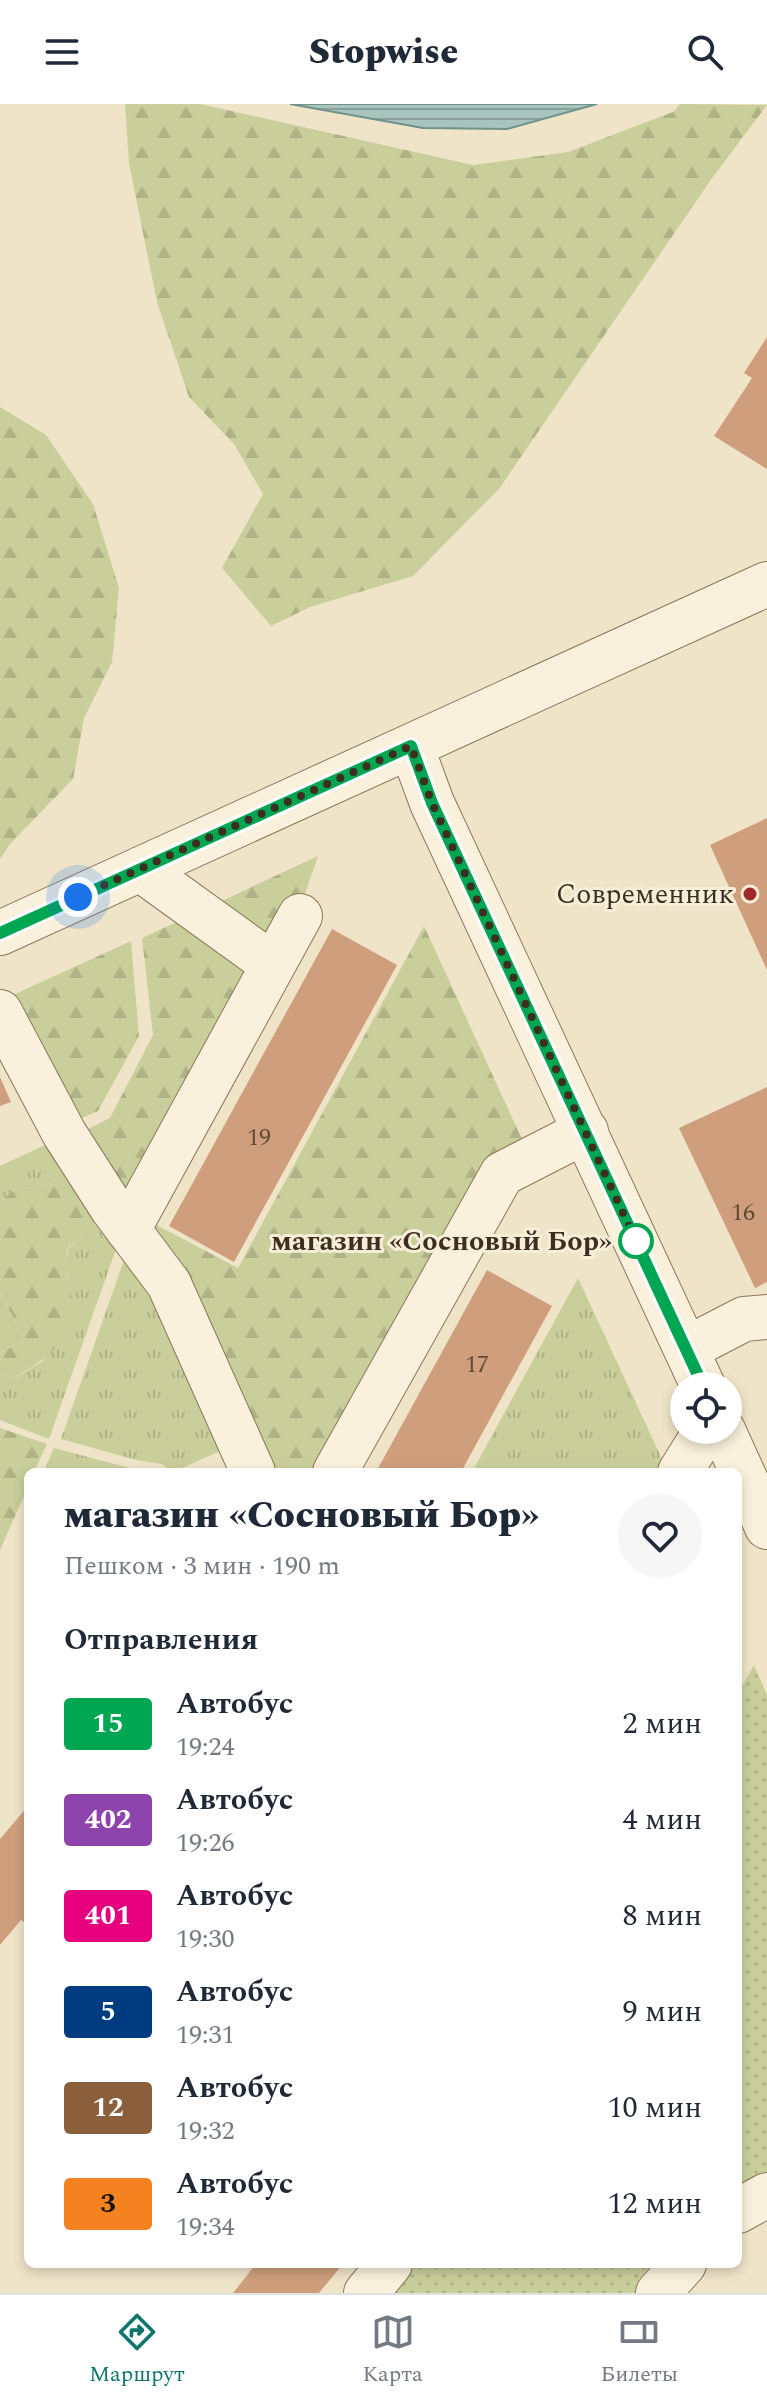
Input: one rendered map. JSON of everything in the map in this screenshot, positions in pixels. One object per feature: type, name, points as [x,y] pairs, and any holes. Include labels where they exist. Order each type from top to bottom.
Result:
[{"type":"street","points":[[0,933],[767,584]]},
{"type":"street","points":[[411,746],[432,803],[695,1367],[744,1319],[767,1317]]},
{"type":"street","points":[[140,869],[273,965]]},
{"type":"street","points":[[128,1230],[300,916]]},
{"type":"street","points":[[0,1012],[64,1133],[128,1230],[169,1284],[251,1468]]},
{"type":"street","points":[[337,1468],[502,1174],[586,1131]]},
{"type":"street","points":[[682,1468],[697,1444]]},
{"type":"street","points":[[729,1444],[740,1468]]},
{"type":"street","points":[[742,1472],[767,1527]]},
{"type":"street","points":[[742,2209],[767,2195]]},
{"type":"street","points":[[366,2293],[387,2268]]},
{"type":"street","points":[[658,2293],[680,2268]]},
{"type":"green space","points":[[125,104],[200,104],[473,165],[568,152],[673,112],[680,104],[767,105],[710,181],[499,489],[413,576],[310,607],[271,626],[222,568],[263,494],[234,444],[189,397],[157,302],[129,163]]},
{"type":"green space","points":[[0,407],[46,435],[93,504],[119,588],[112,662],[84,718],[73,779],[10,844],[0,859]]},
{"type":"green space","points":[[318,856],[298,914],[128,1217],[74,1136],[110,1118],[153,1035],[142,938]]},
{"type":"green space","points":[[424,926],[527,1150],[327,1468],[264,1468],[147,1220],[238,1268]]},
{"type":"green space","points":[[131,941],[139,1036],[98,1111],[68,1124],[2,1000]]},
{"type":"green space","points":[[62,1137],[122,1232],[49,1439],[0,1420],[0,1374],[15,1378],[43,1361],[71,1289],[64,1267],[69,1247],[84,1237],[68,1177],[14,1190],[0,1202],[0,1166]]},
{"type":"green space","points":[[68,1177],[94,1220],[84,1237],[68,1247],[65,1269],[71,1290],[70,1320],[59,1343],[40,1362],[14,1378],[0,1374],[0,1353],[25,1340],[0,1292],[0,1202],[14,1190]]},
{"type":"green space","points":[[130,1243],[236,1444],[182,1468],[168,1468],[162,1464],[61,1439]]},
{"type":"green space","points":[[578,1278],[666,1468],[474,1468]]},
{"type":"green space","points":[[0,1292],[25,1340],[0,1353]]},
{"type":"green space","points":[[0,1428],[47,1444],[36,1468],[24,1468],[24,1496],[0,1550]]},
{"type":"green space","points":[[54,1448],[129,1468],[45,1468]]},
{"type":"green space","points":[[754,1665],[767,1695],[767,2179],[742,2192],[742,1686]]},
{"type":"green space","points":[[406,2268],[661,2268],[639,2293],[386,2293]]},
{"type":"water","points":[[290,104],[597,104],[507,129],[423,128]]},
{"type":"building","points":[[767,337],[767,469],[714,436],[752,378],[744,373]]},
{"type":"building","name":"Современник","points":[[767,818],[767,970],[710,845]]},
{"type":"building","points":[[332,929],[397,965],[234,1262],[169,1226]]},
{"type":"building","points":[[0,1077],[11,1102],[0,1106]]},
{"type":"building","points":[[767,1087],[767,1282],[755,1288],[679,1128]]},
{"type":"building","points":[[487,1270],[552,1306],[463,1468],[378,1468]]},
{"type":"building","points":[[24,1811],[24,1922],[21,1920],[0,1945],[0,1839]]},
{"type":"building","points":[[253,2268],[340,2268],[319,2293],[233,2293]]},
{"type":"bus line","name":"15","points":[[0,933],[411,746],[432,803],[697,1372]]},
{"type":"place","name":"Современник","points":[[750,894]]},
{"type":"place","name":"магазин «Сосновый Бор»","points":[[636,1241]]},
{"type":"route","points":[[78,897],[411,746],[432,803],[636,1241]]}]
